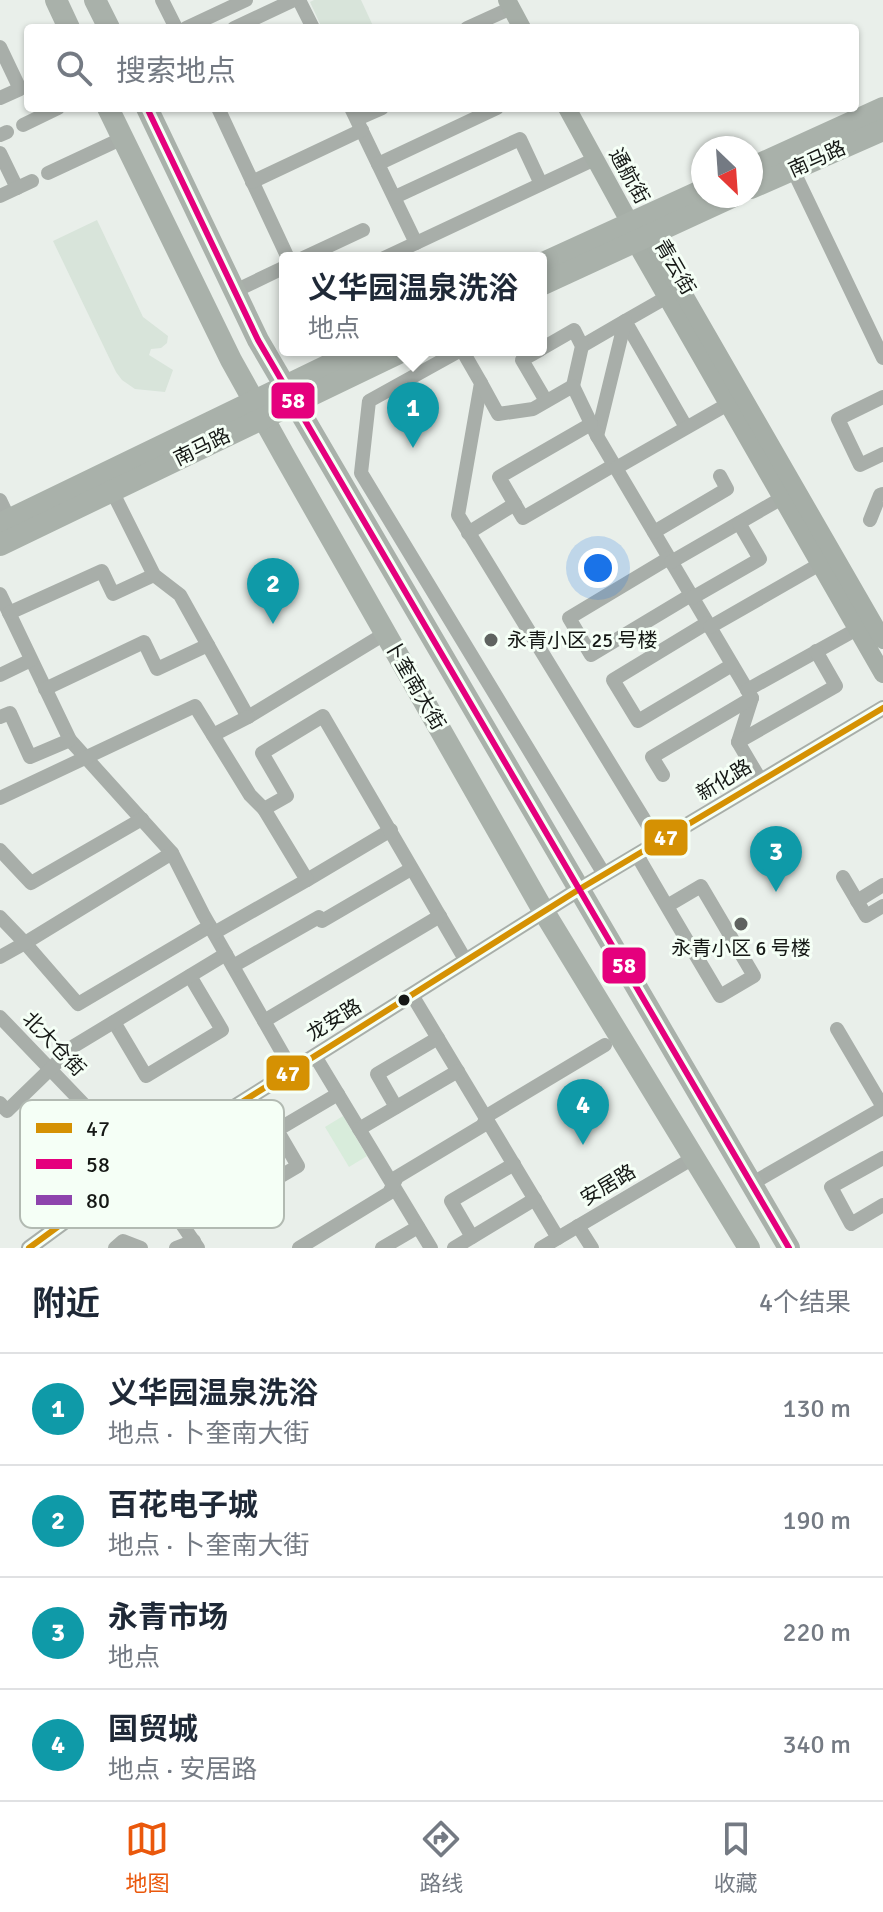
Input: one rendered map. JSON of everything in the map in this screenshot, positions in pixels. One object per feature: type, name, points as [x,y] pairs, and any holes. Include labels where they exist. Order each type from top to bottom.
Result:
[{"type":"main road","points":[[56,0],[67,24]]},
{"type":"main road","points":[[95,0],[107,24]]},
{"type":"main road","points":[[509,4],[520,24]]},
{"type":"main road","name":"南马路","points":[[763,163],[883,108]]},
{"type":"main road","name":"卜奎南大街","points":[[110,112],[231,360],[544,912],[749,1248]]},
{"type":"main road","name":"卜奎南大街","points":[[149,112],[289,395],[789,1248]]},
{"type":"main road","name":"通航街","points":[[569,112],[638,232]]},
{"type":"main road","name":"南马路","points":[[763,183],[883,130]]},
{"type":"main road","points":[[547,282],[638,232],[691,198]]},
{"type":"main road","points":[[547,262],[702,208]]},
{"type":"main road","name":"青云街","points":[[638,232],[667,297],[883,674]]},
{"type":"main road","name":"青云街","points":[[638,232],[883,640]]},
{"type":"main road","name":"南马路","points":[[289,395],[351,356]]},
{"type":"main road","name":"南马路","points":[[3,514],[390,356]]},
{"type":"main road","name":"南马路","points":[[0,545],[112,491],[259,409]]},
{"type":"street","points":[[162,0],[174,24]]},
{"type":"street","points":[[195,24],[246,0]]},
{"type":"street","points":[[266,21],[297,0],[311,24]]},
{"type":"street","points":[[474,24],[509,4]]},
{"type":"street","points":[[0,47],[20,89],[0,98]]},
{"type":"street","points":[[23,125],[50,112]]},
{"type":"street","points":[[220,112],[285,252]]},
{"type":"street","points":[[378,164],[487,112]]},
{"type":"street","points":[[252,182],[357,119],[416,243]]},
{"type":"street","points":[[48,173],[123,138]]},
{"type":"street","points":[[395,197],[520,139],[541,184]]},
{"type":"street","points":[[0,153],[17,188]]},
{"type":"street","points":[[397,252],[595,159]]},
{"type":"street","points":[[793,170],[883,358]]},
{"type":"street","points":[[0,196],[32,181]]},
{"type":"street","points":[[316,252],[363,230]]},
{"type":"street","points":[[235,291],[279,270]]},
{"type":"street","points":[[582,346],[667,297]]},
{"type":"street","points":[[625,321],[686,427]]},
{"type":"street","points":[[625,321],[594,430],[499,477],[523,518],[728,404]]},
{"type":"street","points":[[547,346],[574,330],[582,346],[573,386],[615,467],[749,694],[738,742],[761,781]]},
{"type":"street","points":[[451,356],[369,401],[361,473],[604,874]]},
{"type":"street","points":[[465,356],[498,414],[533,409],[573,386]]},
{"type":"street","points":[[529,356],[522,360],[546,401]]},
{"type":"street","points":[[481,383],[458,515],[658,842]]},
{"type":"street","points":[[883,397],[838,419],[860,465],[883,454]]},
{"type":"street","points":[[654,532],[727,489],[720,476]]},
{"type":"street","points":[[112,491],[154,575],[180,595],[248,717]]},
{"type":"street","points":[[870,520],[883,494]]},
{"type":"street","points":[[739,523],[760,559],[591,655],[569,618],[782,498]]},
{"type":"street","points":[[468,533],[515,504]]},
{"type":"street","points":[[732,665],[638,721],[613,680],[820,564]]},
{"type":"street","points":[[9,613],[102,571],[113,594],[154,575]]},
{"type":"street","points":[[0,594],[70,740],[172,853],[292,1070]]},
{"type":"street","points":[[663,775],[652,757],[816,651],[857,629]]},
{"type":"street","points":[[213,735],[386,633]]},
{"type":"street","points":[[45,689],[144,642],[157,669],[208,645]]},
{"type":"street","points":[[738,742],[836,686],[816,651]]},
{"type":"street","points":[[0,675],[31,660]]},
{"type":"street","points":[[0,798],[195,706],[307,880]]},
{"type":"street","name":"新化路","points":[[544,912],[883,708]]},
{"type":"street","points":[[0,717],[10,713],[30,757],[70,740]]},
{"type":"street","points":[[264,809],[287,796],[262,753],[323,716],[466,961]]},
{"type":"street","points":[[0,850],[31,883],[142,819]]},
{"type":"street","points":[[0,917],[78,1004],[307,880],[391,830]]},
{"type":"street","points":[[0,957],[172,853]]},
{"type":"street","points":[[637,855],[667,906],[720,996],[754,976],[701,886],[667,906]]},
{"type":"street","points":[[2,1110],[74,1046],[190,976],[319,917],[322,921],[411,869]]},
{"type":"street","points":[[843,877],[866,916],[883,906]]},
{"type":"street","points":[[857,901],[883,885]]},
{"type":"street","name":"龙安路","points":[[245,1100],[544,912]]},
{"type":"street","points":[[264,1021],[440,916]]},
{"type":"street","points":[[114,1022],[146,1076],[222,1030],[190,976]]},
{"type":"street","points":[[412,995],[558,1238]]},
{"type":"street","name":"北大仓街","points":[[0,1017],[79,1100]]},
{"type":"street","points":[[751,1184],[883,1108],[837,1029]]},
{"type":"street","points":[[396,1107],[377,1074],[438,1038]]},
{"type":"street","points":[[299,1248],[389,1193],[397,1177],[482,1126],[490,1114],[605,1045]]},
{"type":"street","points":[[315,1056],[431,1248]]},
{"type":"street","points":[[359,1129],[458,1071]]},
{"type":"street","points":[[284,1126],[338,1094]]},
{"type":"street","points":[[284,1142],[298,1166],[284,1174]]},
{"type":"street","name":"安居路","points":[[541,1248],[695,1157]]},
{"type":"street","points":[[883,1158],[831,1187],[851,1224],[883,1205]]},
{"type":"street","points":[[472,1237],[451,1201],[514,1164]]},
{"type":"street","points":[[454,1248],[535,1199]]},
{"type":"street","points":[[578,1226],[592,1248]]},
{"type":"street","points":[[382,1248],[418,1227]]},
{"type":"street","name":"龙安路","points":[[29,1248],[56,1228]]},
{"type":"street","points":[[115,1248],[123,1241],[141,1248]]},
{"type":"street","points":[[176,1248],[196,1244]]},
{"type":"shaded area","points":[[361,0],[372,24],[320,24],[310,2]]},
{"type":"shaded area","points":[[97,220],[143,317],[168,336],[167,343],[161,348],[151,349],[149,355],[173,370],[165,392],[135,389],[116,372],[53,241]]},
{"type":"green space","points":[[343,1116],[367,1156],[349,1167],[325,1127]]},
{"type":"transit line","name":"58","points":[[149,112],[258,340],[789,1248]]},
{"type":"transit line","name":"47","points":[[245,1100],[578,890],[883,708]]},
{"type":"transit line","name":"47","points":[[29,1248],[56,1228]]},
{"type":"place","name":"义华园温泉洗浴","points":[[413,448]]},
{"type":"place","name":"百花电子城","points":[[273,624]]},
{"type":"place","name":"永青小区 25 号楼","points":[[491,640]]},
{"type":"place","name":"永青市场","points":[[776,892]]},
{"type":"place","name":"永青小区 6 号楼","points":[[741,924]]},
{"type":"place","name":"国贸城","points":[[583,1145]]}]
